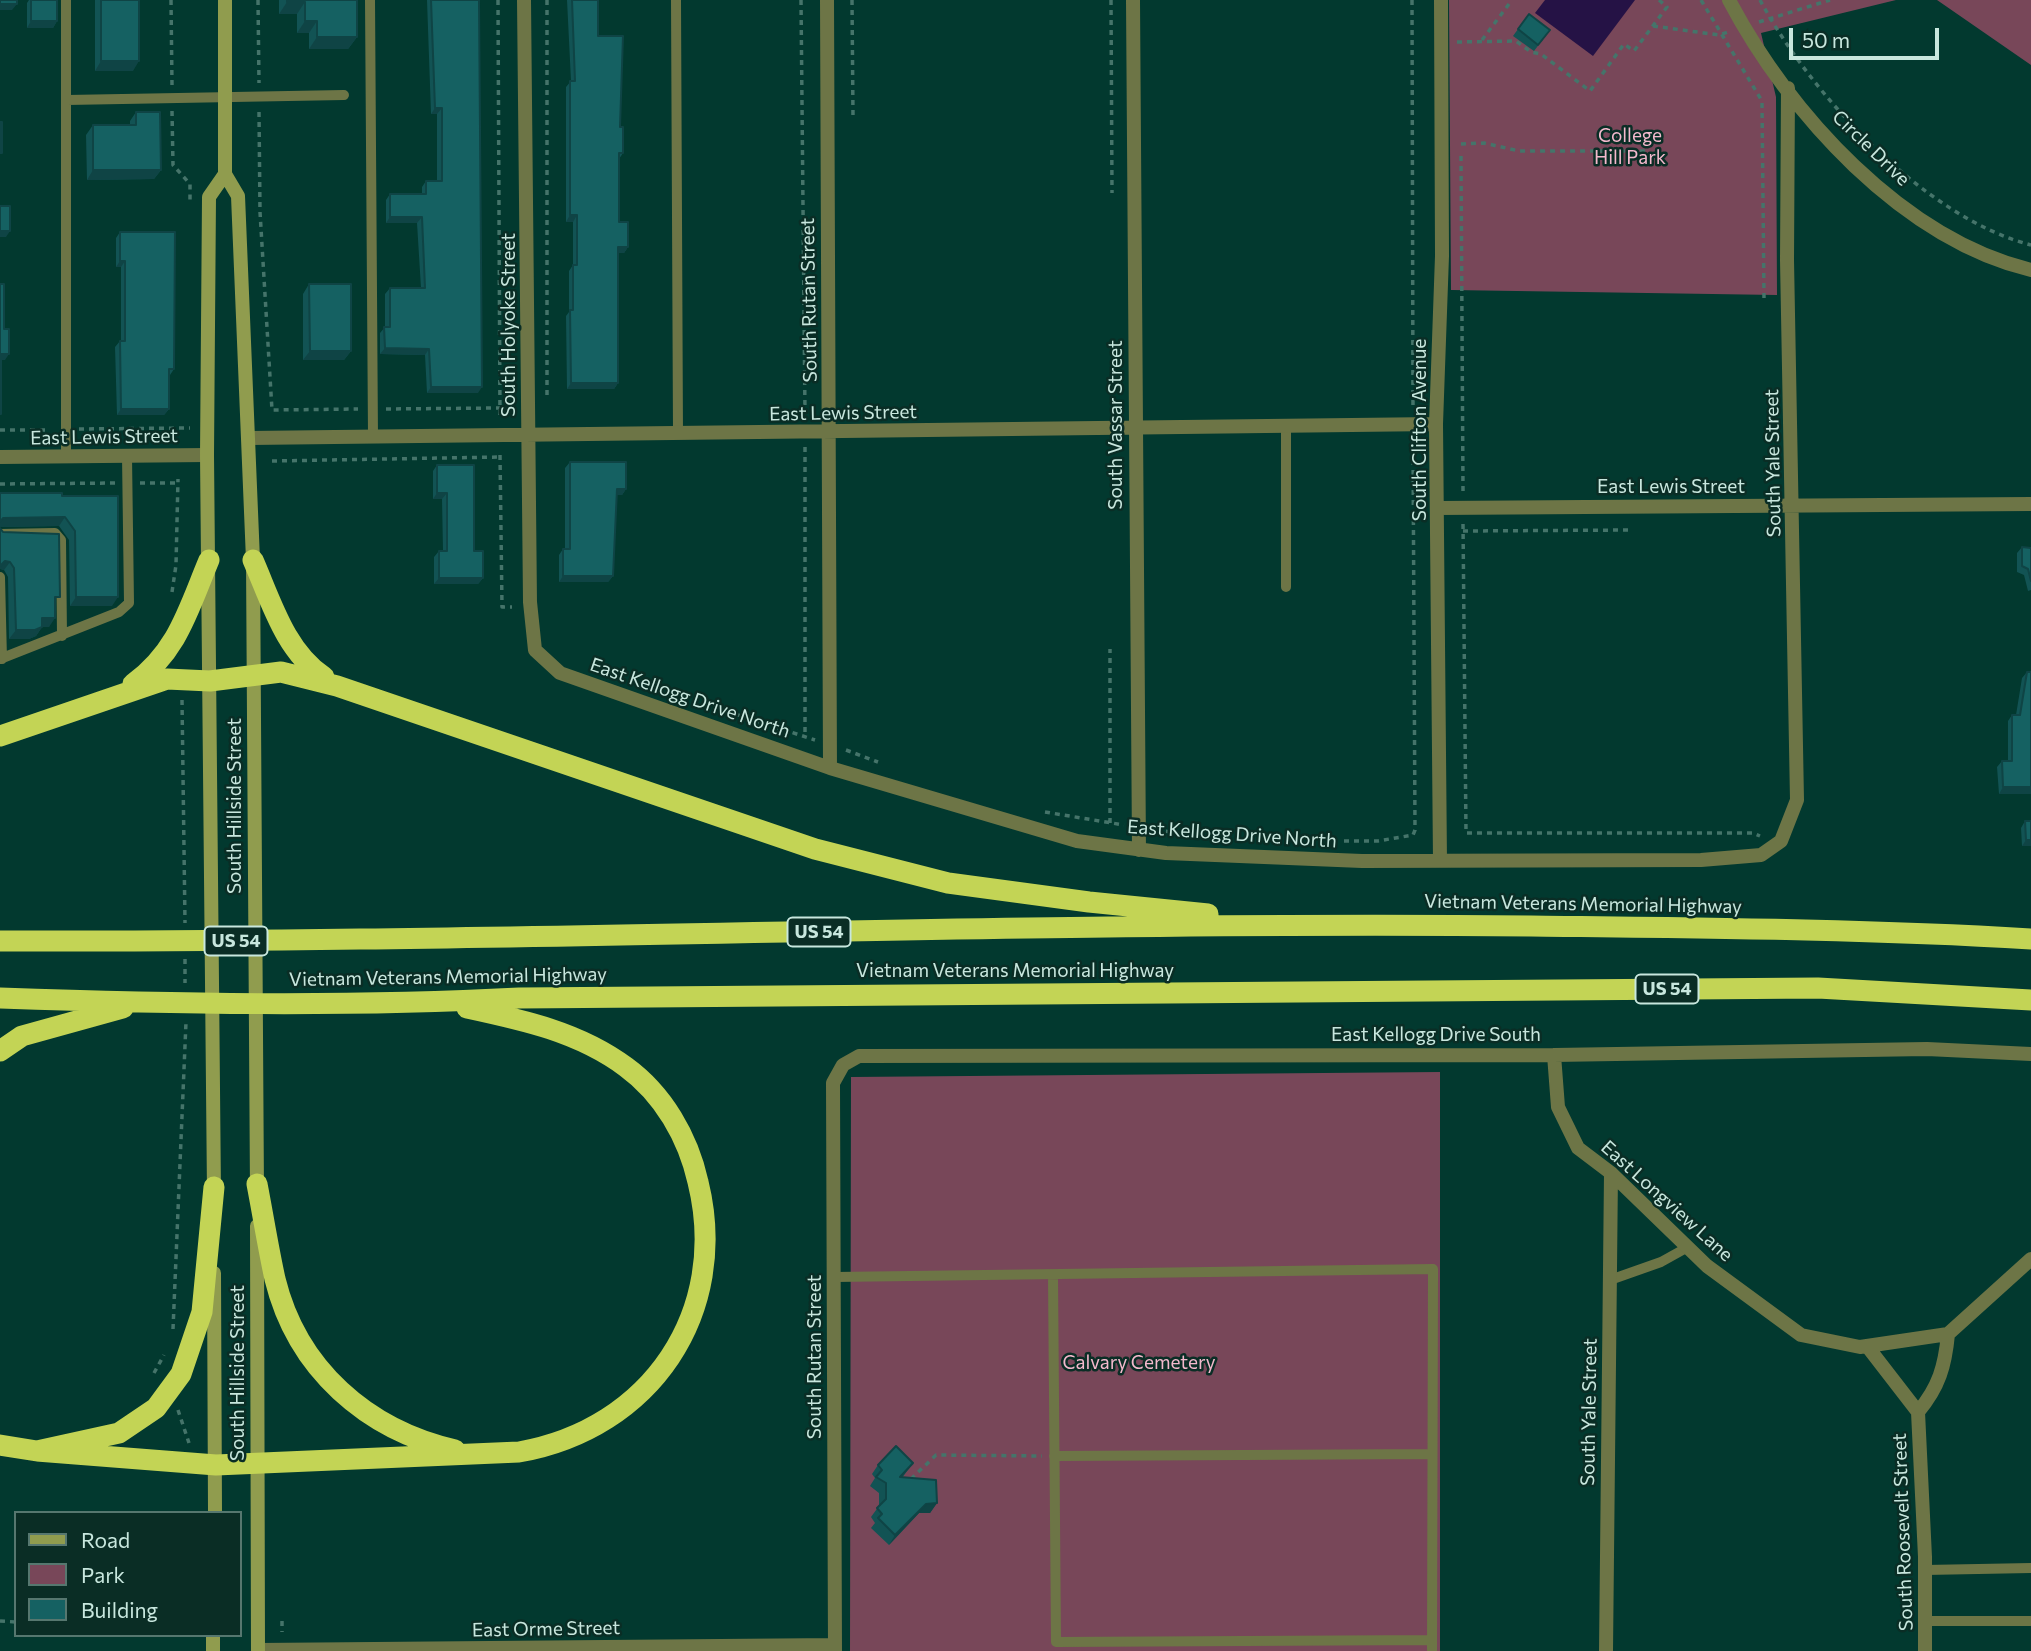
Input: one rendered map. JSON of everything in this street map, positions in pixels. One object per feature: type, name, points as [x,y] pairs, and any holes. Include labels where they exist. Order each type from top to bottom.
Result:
[{"type":"highway","points":[[123,692],[156,667],[177,639],[209,560]]},
{"type":"highway","points":[[253,560],[288,639],[306,665],[337,685]]},
{"type":"highway","points":[[0,736],[167,679],[210,681],[281,672],[337,685],[815,849],[948,883],[1089,902],[1304,924]]},
{"type":"highway","name":"Vietnam Veterans Memorial Highway","points":[[0,941],[334,941],[1304,924],[1860,929],[2031,939]]},
{"type":"highway","name":"Vietnam Veterans Memorial Highway","points":[[0,998],[142,1003],[442,1002],[533,998],[1804,988],[2031,1000]]},
{"type":"highway","points":[[0,1445],[37,1451],[216,1465],[485,1455],[540,1449],[596,1428],[656,1377],[683,1335],[696,1304],[704,1274],[705,1216],[695,1166],[683,1137],[652,1091],[626,1067],[563,1032],[442,1002]]},
{"type":"highway","points":[[0,1051],[22,1036],[142,1003]]},
{"type":"highway","points":[[257,1184],[276,1281],[298,1337],[322,1375],[367,1414],[399,1433],[440,1447],[485,1455]]},
{"type":"highway","points":[[37,1451],[119,1433],[156,1408],[181,1374],[202,1312],[214,1187]]},
{"type":"main road","name":"South Hillside Street","points":[[225,0],[225,174],[238,196],[253,560],[258,1651]]},
{"type":"main road","name":"South Hillside Street","points":[[215,1511],[208,455],[209,197],[225,174]]},
{"type":"street","name":"South Holyoke Street","points":[[524,0],[530,602],[535,650]]},
{"type":"street","name":"South Rutan Street","points":[[827,0],[830,768]]},
{"type":"street","name":"South Vassar Street","points":[[1133,0],[1139,850]]},
{"type":"street","name":"South Clifton Avenue","points":[[1440,861],[1436,424],[1442,256],[1441,0]]},
{"type":"street","name":"Circle Drive","points":[[1730,0],[1744,27],[1788,88],[1836,148],[1882,190],[1959,245],[2003,263],[2031,270]]},
{"type":"street","name":"South Yale Street","points":[[1784,834],[1797,800],[1787,260],[1788,88]]},
{"type":"street","name":"East Lewis Street","points":[[250,438],[1436,424]]},
{"type":"street","name":"East Lewis Street","points":[[0,457],[208,455]]},
{"type":"street","name":"East Lewis Street","points":[[1438,508],[2031,504]]},
{"type":"street","name":"East Kellogg Drive North","points":[[535,650],[560,673],[830,768],[1077,841],[1139,850],[1363,861],[1701,860],[1760,855],[1781,841],[1784,834]]},
{"type":"street","name":"East Kellogg Drive South","points":[[843,1065],[859,1056],[1554,1055],[1927,1049],[2031,1054]]},
{"type":"street","name":"East Longview Lane","points":[[1554,1055],[1558,1107],[1578,1148],[1611,1173],[1707,1266],[1801,1335],[1867,1346],[1948,1334]]},
{"type":"street","name":"South Rutan Street","points":[[835,1648],[833,1083],[843,1065]]},
{"type":"street","name":"South Yale Street","points":[[1606,1651],[1611,1173]]},
{"type":"street","points":[[1948,1334],[2031,1259]]},
{"type":"street","name":"South Roosevelt Street","points":[[1918,1412],[1935,1392],[1945,1366],[1948,1334]]},
{"type":"street","name":"South Roosevelt Street","points":[[1867,1346],[1918,1412],[1925,1570],[1925,1651]]},
{"type":"street","name":"East Orme Street","points":[[258,1651],[835,1648]]},
{"type":"lane","points":[[66,0],[66,456]]},
{"type":"lane","points":[[370,0],[373,436]]},
{"type":"lane","points":[[676,0],[678,433]]},
{"type":"lane","points":[[67,100],[344,95]]},
{"type":"lane","points":[[1286,426],[1286,587]]},
{"type":"lane","points":[[0,577],[1,659],[119,612],[129,603],[127,456]]},
{"type":"lane","points":[[0,534],[55,533],[61,540],[62,636]]},
{"type":"lane","points":[[1610,1280],[1661,1262],[1688,1247]]},
{"type":"lane","points":[[835,1277],[1433,1269],[1432,1645],[1145,1646],[1056,1642],[1053,1275]]},
{"type":"lane","points":[[1054,1456],[1432,1454]]},
{"type":"lane","points":[[1925,1570],[2031,1568]]},
{"type":"lane","points":[[1925,1621],[2031,1621]]},
{"type":"path","points":[[171,0],[173,165],[190,184],[190,211]]},
{"type":"path","points":[[258,0],[260,212],[272,417]]},
{"type":"path","points":[[498,0],[500,420]]},
{"type":"path","points":[[547,0],[547,407]]},
{"type":"path","points":[[801,0],[805,737]]},
{"type":"path","points":[[852,0],[853,116]]},
{"type":"path","points":[[1111,0],[1112,193]]},
{"type":"path","points":[[1482,41],[1513,0]]},
{"type":"path","points":[[1441,43],[1516,41],[1531,52],[1541,54],[1590,91],[1624,44],[1634,51],[1667,7],[1659,0]]},
{"type":"path","points":[[1700,0],[1762,101],[1764,299]]},
{"type":"path","points":[[1760,0],[1780,35],[1822,92],[1930,196],[1969,221],[2005,238],[2031,245]]},
{"type":"path","points":[[1460,28],[1460,55]]},
{"type":"path","points":[[1461,132],[1466,833],[1753,833],[1763,838]]},
{"type":"path","points":[[1461,144],[1484,143],[1519,151],[1647,151]]},
{"type":"path","points":[[272,410],[500,408]]},
{"type":"path","points":[[0,430],[195,427],[194,432]]},
{"type":"path","points":[[500,448],[502,607],[512,607]]},
{"type":"path","points":[[272,461],[500,457]]},
{"type":"path","points":[[0,484],[127,484],[177,481],[176,565],[171,596]]},
{"type":"path","points":[[1463,531],[1629,530]]},
{"type":"path","points":[[1110,649],[1110,823]]},
{"type":"path","points":[[182,689],[185,925]]},
{"type":"path","points":[[185,951],[185,991]]},
{"type":"path","points":[[173,1331],[178,1265],[186,1018]]},
{"type":"path","points":[[150,1380],[170,1344]]},
{"type":"path","points":[[176,1403],[191,1448]]},
{"type":"path","points":[[911,1479],[936,1455],[1054,1456]]},
{"type":"green space","name":"College Hill Park","points":[[1449,0],[1896,0],[1761,33],[1776,97],[1777,295],[1451,290]]},
{"type":"green space","points":[[1937,0],[2031,0],[2031,65]]},
{"type":"green space","name":"Calvary Cemetery","points":[[1440,1072],[1440,1651],[850,1651],[851,1077]]},
{"type":"shaded area","points":[[1545,0],[1635,0],[1593,56],[1535,13]]},
{"type":"building","points":[[0,0],[17,0],[17,4],[0,4]]},
{"type":"building","points":[[31,0],[57,0],[57,21],[31,21]]},
{"type":"building","points":[[101,0],[139,0],[139,61],[101,61]]},
{"type":"building","points":[[287,0],[357,0],[357,37],[317,37],[317,21],[305,21],[305,2]]},
{"type":"building","points":[[431,0],[479,0],[482,387],[431,387],[429,349],[385,348],[384,327],[390,327],[390,288],[425,288],[422,217],[390,217],[390,194],[426,194],[426,181],[442,181],[442,108],[435,108]]},
{"type":"building","points":[[572,0],[598,0],[598,36],[623,36],[620,127],[623,127],[623,153],[619,153],[619,222],[628,222],[628,247],[618,247],[618,383],[571,383],[570,310],[573,310],[573,265],[577,265],[577,215],[570,215],[570,81],[575,81]]},
{"type":"building","points":[[1529,14],[1550,30],[1538,45],[1518,29]]},
{"type":"building","points":[[136,112],[160,112],[161,170],[93,170],[93,125],[136,125]]},
{"type":"building","points":[[2,122],[2,153],[0,153]]},
{"type":"building","points":[[0,206],[10,206],[10,231],[0,231]]},
{"type":"building","points":[[120,232],[175,232],[174,369],[169,369],[169,409],[121,409],[120,341],[125,341],[125,261],[120,261]]},
{"type":"building","points":[[0,284],[4,284],[4,329],[9,329],[9,354],[1,354],[1,414],[0,414]]},
{"type":"building","points":[[309,284],[351,284],[351,351],[310,351]]},
{"type":"building","points":[[570,462],[626,462],[626,489],[617,489],[613,576],[563,576],[563,549],[570,549]]},
{"type":"building","points":[[437,465],[474,465],[474,551],[483,551],[483,578],[439,578],[439,551],[447,551],[447,493],[437,493]]},
{"type":"building","points":[[0,493],[118,496],[118,597],[76,597],[75,531],[65,517],[3,518],[0,522]]},
{"type":"building","points":[[0,528],[3,532],[59,534],[60,597],[55,597],[55,618],[42,618],[42,627],[35,630],[16,630],[14,568],[10,562],[5,561],[0,566]]},
{"type":"building","points":[[2022,547],[2031,548],[2031,581],[2028,569],[2022,566]]},
{"type":"building","points":[[2027,672],[2031,672],[2031,787],[2003,787],[2002,761],[2012,761],[2012,715],[2020,715]]},
{"type":"building","points":[[2025,821],[2031,821],[2031,840],[2026,840]]},
{"type":"building","points":[[896,1446],[913,1463],[900,1477],[936,1480],[937,1503],[926,1504],[895,1535],[878,1518],[882,1514],[877,1508],[886,1499],[886,1483],[876,1477],[882,1470],[878,1465]]}]
